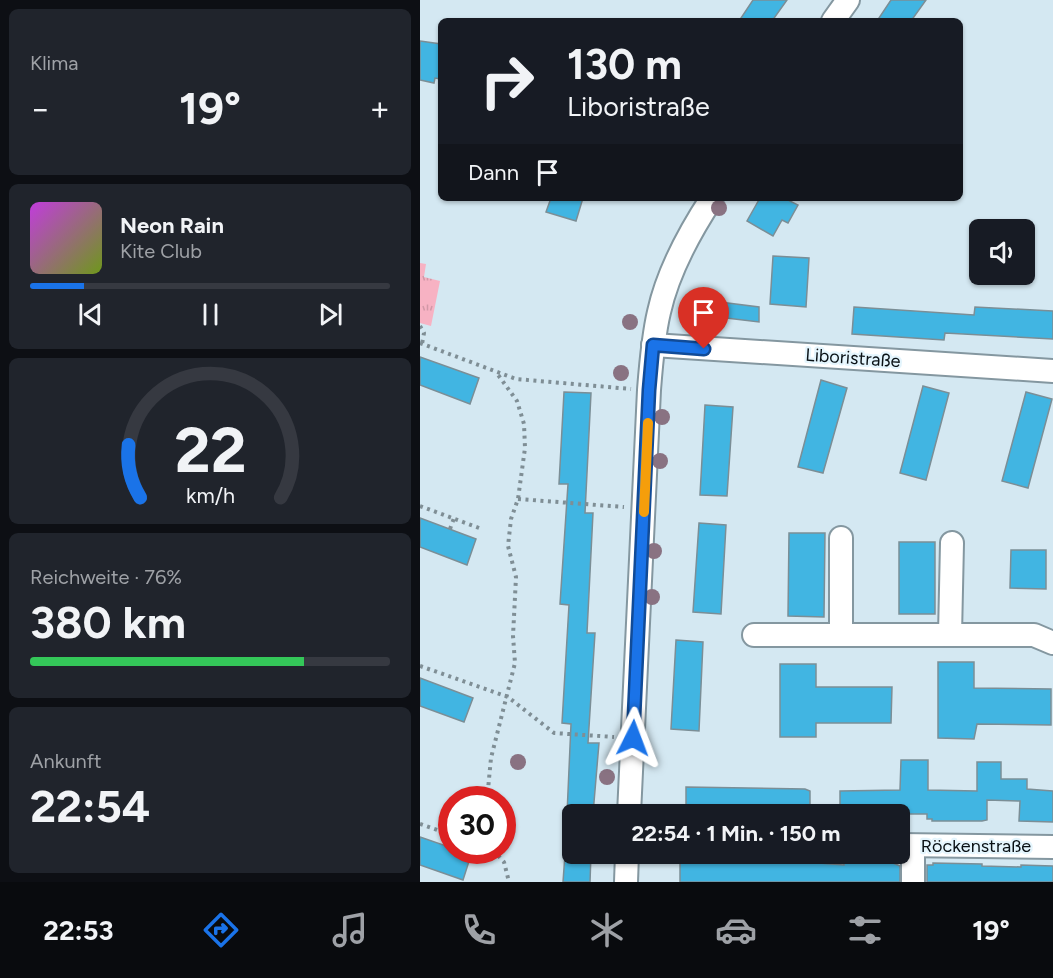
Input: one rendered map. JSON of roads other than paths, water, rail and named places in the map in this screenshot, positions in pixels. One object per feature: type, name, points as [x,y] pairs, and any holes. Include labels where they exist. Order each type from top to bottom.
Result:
[{"type":"street","points":[[835,18],[848,0]]},
{"type":"street","points":[[630,804],[653,345],[659,310],[669,279],[682,249],[710,201]]},
{"type":"street","name":"Liboristraße","points":[[653,345],[1053,371]]},
{"type":"street","points":[[841,538],[841,634]]},
{"type":"street","points":[[950,635],[952,543]]},
{"type":"street","points":[[754,635],[1034,635],[1053,643]]},
{"type":"street","name":"Röckenstraße","points":[[910,846],[1053,847]]},
{"type":"street","points":[[626,882],[627,864]]},
{"type":"street","points":[[910,864],[913,882]]}]
